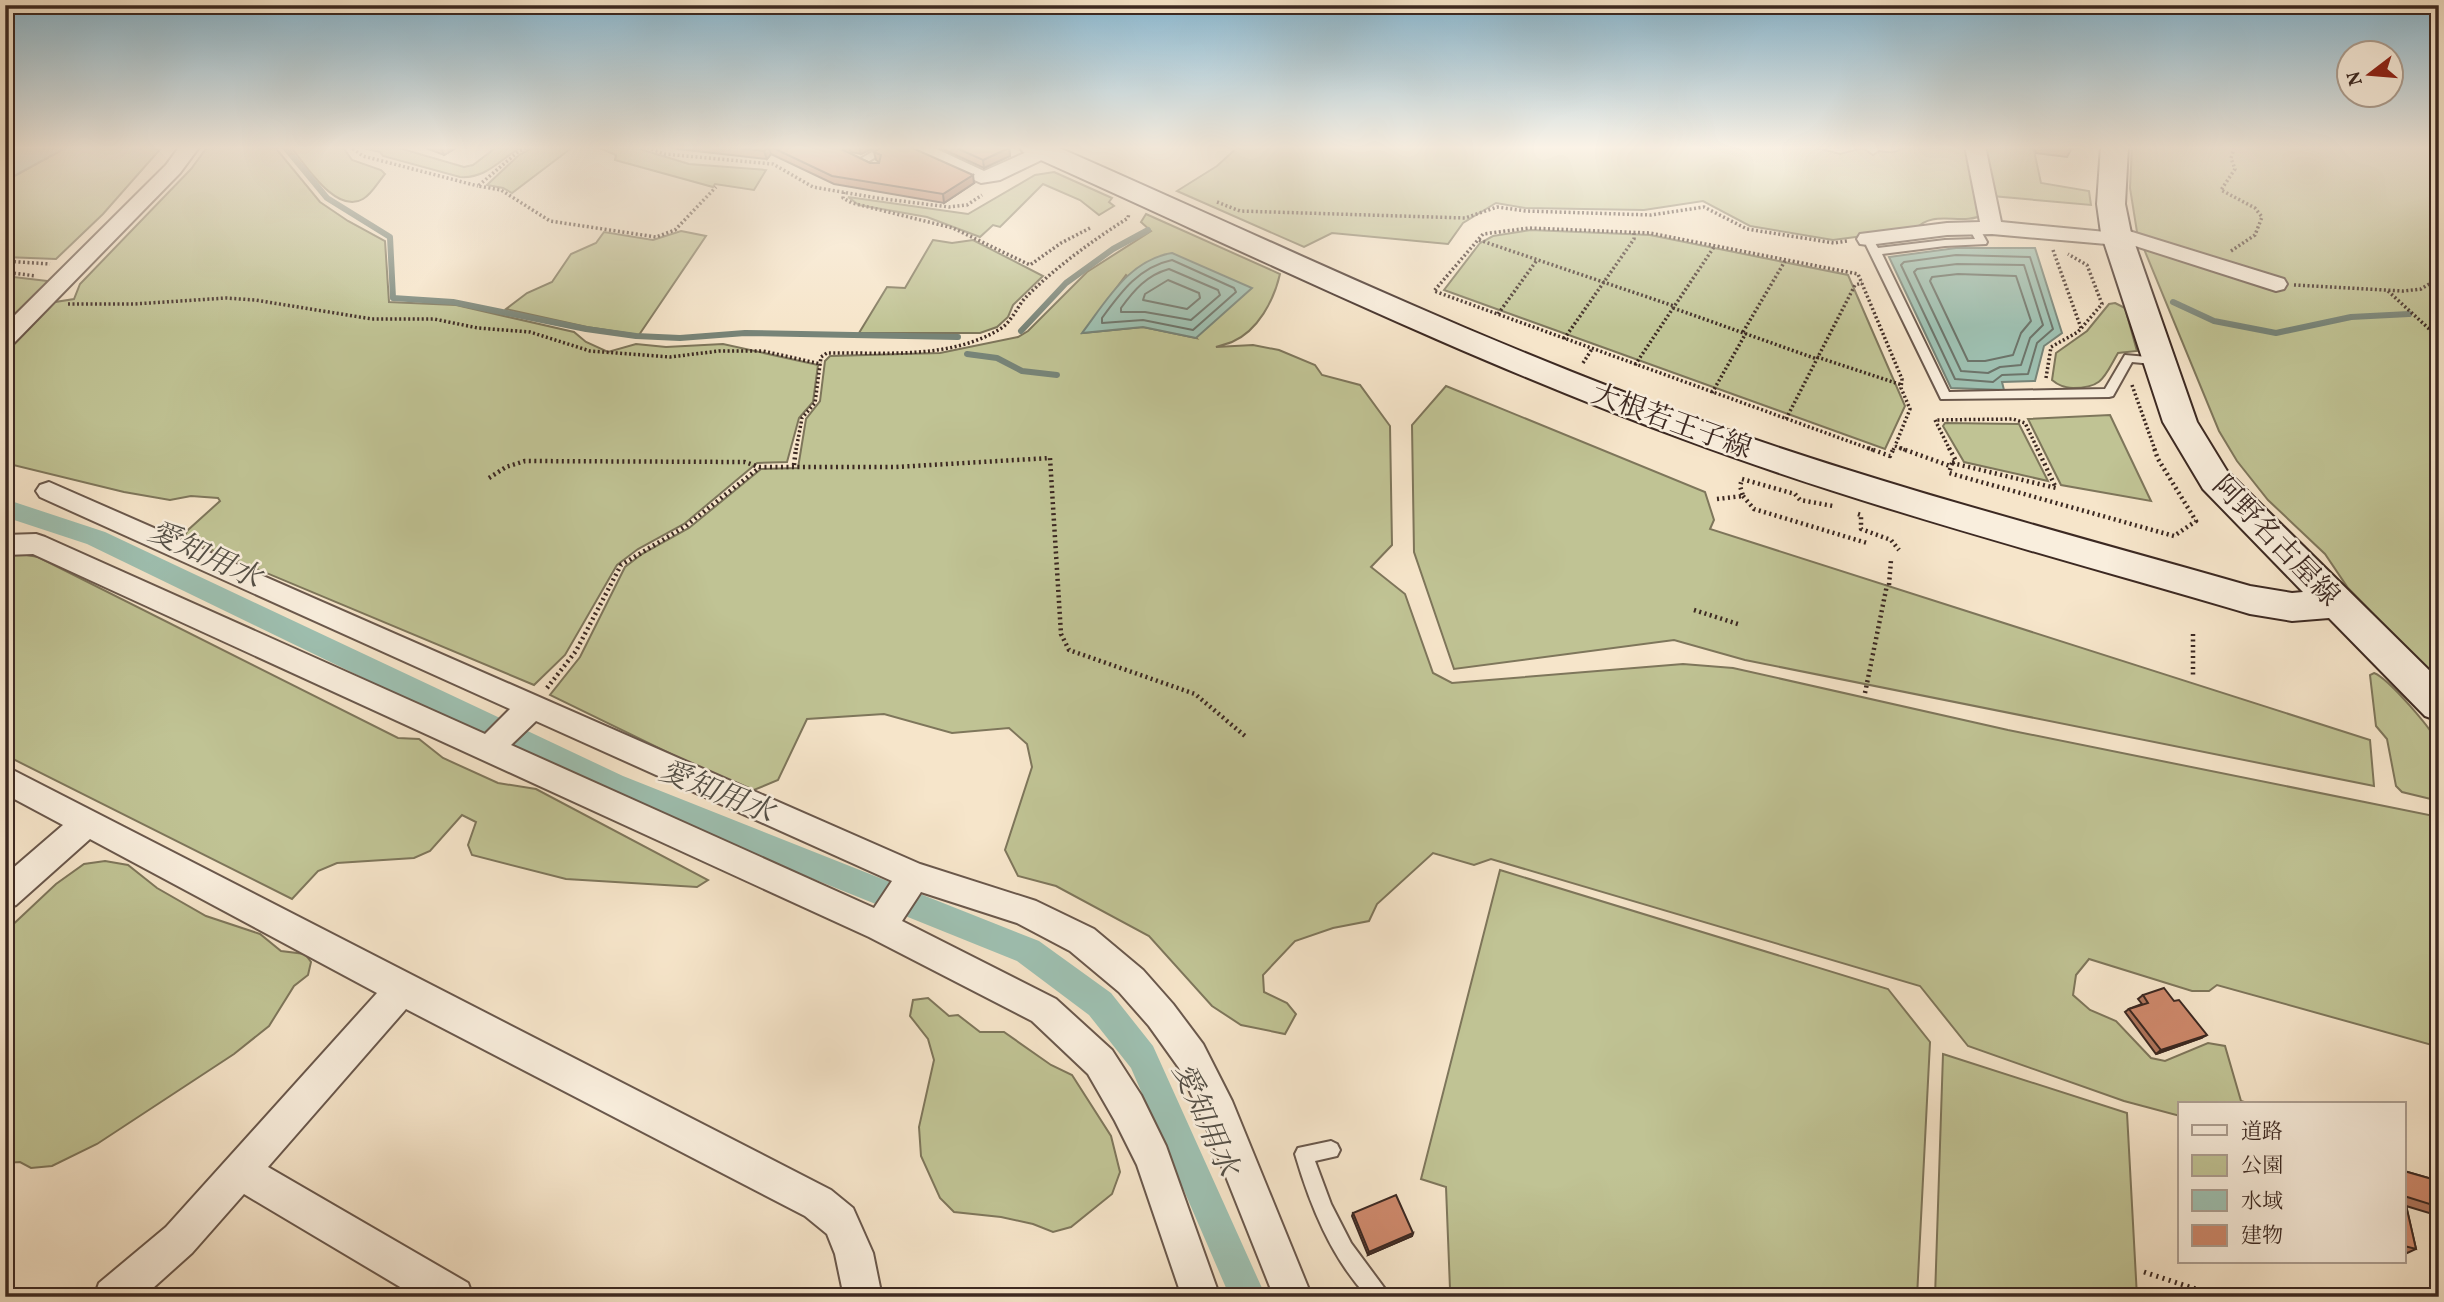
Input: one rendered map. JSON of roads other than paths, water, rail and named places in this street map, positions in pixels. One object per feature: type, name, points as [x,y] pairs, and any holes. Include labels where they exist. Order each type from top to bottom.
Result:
[{"type":"street","points":[[5,339],[136,207]]},
{"type":"street","name":"大根若王子線","points":[[1156,207],[1620,403],[1739,446],[2250,600],[2292,607],[2340,603]]},
{"type":"street","points":[[1981,207],[1983,228]]},
{"type":"street","name":"阿野名古屋線","points":[[2112,207],[2117,236],[2180,422],[2215,480],[2439,705]]},
{"type":"street","points":[[1872,246],[1947,229],[1983,228],[2117,236],[2276,284]]},
{"type":"street","points":[[49,491],[912,878],[1025,911],[1082,940],[1131,981],[1161,1015],[1191,1056],[1219,1114],[1293,1297]]},
{"type":"street","points":[[5,545],[36,544],[493,744],[882,924],[1044,1010],[1100,1062],[1128,1108],[1153,1159],[1201,1297]]},
{"type":"street","points":[[493,744],[530,708]]},
{"type":"street","points":[[5,779],[402,989],[818,1203],[840,1221],[854,1252],[863,1297]]},
{"type":"street","points":[[5,895],[87,823]]},
{"type":"street","points":[[882,924],[912,878]]},
{"type":"street","points":[[113,1297],[179,1240],[402,989]]},
{"type":"street","points":[[241,1172],[454,1297]]},
{"type":"lane","points":[[1872,246],[1945,396],[2109,393],[2129,358],[2160,362]]},
{"type":"lane","points":[[1331,1150],[1304,1154],[1314,1188],[1343,1245],[1381,1297]]},
{"type":"water","points":[[1956,248],[2035,248],[2062,333],[2044,346],[2035,381],[2002,382],[2004,390],[1951,388],[1889,257]]},
{"type":"water","points":[[1172,253],[1252,288],[1196,338],[1143,327],[1082,333],[1110,295],[1131,273],[1157,257]]},
{"type":"waterway","points":[[341,207],[390,237],[393,298],[453,302],[586,329],[636,336],[680,338],[745,333],[958,337]]},
{"type":"waterway","points":[[1021,331],[1066,283],[1113,249],[1148,230]]},
{"type":"waterway","points":[[2173,302],[2214,321],[2276,333],[2351,317],[2409,314]]},
{"type":"waterway","points":[[967,354],[997,358],[1022,371],[1057,375]]},
{"type":"waterway","name":"愛知用水","points":[[5,508],[96,538],[613,785],[1028,951],[1100,1004],[1142,1057],[1248,1297]]}]
